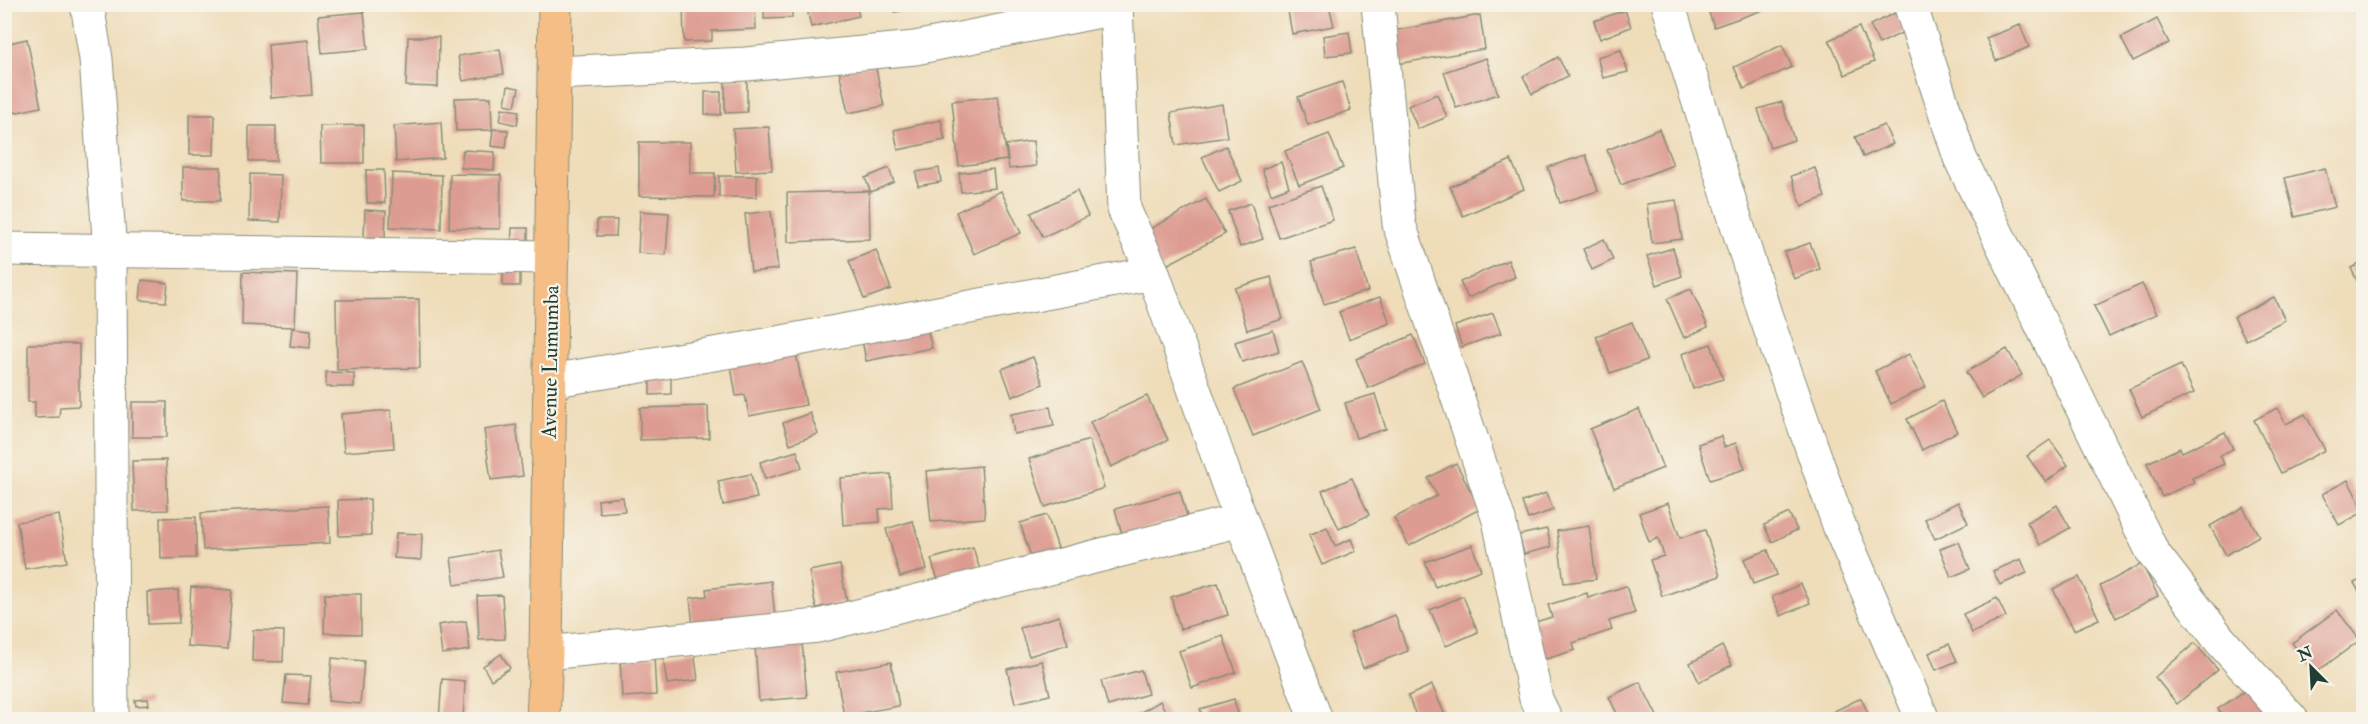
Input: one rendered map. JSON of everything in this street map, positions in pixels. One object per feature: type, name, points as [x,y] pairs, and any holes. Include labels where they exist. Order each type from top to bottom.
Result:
[{"type":"main road","name":"Avenue Lumumba","points":[[543,720],[546,653],[555,4]]},
{"type":"street","points":[[87,4],[96,59],[110,252],[112,720]]},
{"type":"street","points":[[1378,4],[1399,225],[1499,520],[1536,699],[1546,720]]},
{"type":"street","points":[[1668,4],[1765,314],[1836,517],[1923,720]]},
{"type":"street","points":[[1910,4],[1960,158],[2153,553],[2220,640],[2292,720]]},
{"type":"street","points":[[555,73],[746,64],[915,48],[1115,6],[1124,209],[1153,273],[1241,520],[1316,720]]},
{"type":"street","points":[[4,249],[552,257]]},
{"type":"street","points":[[550,381],[744,349],[1153,273]]},
{"type":"street","points":[[546,653],[818,626],[1241,520]]},
{"type":"building","points":[[427,4],[447,4],[447,9],[428,11]]},
{"type":"building","points":[[683,4],[755,4],[756,29],[712,31],[712,41],[684,42]]},
{"type":"building","points":[[764,4],[792,4],[792,18],[764,19]]},
{"type":"building","points":[[806,4],[856,4],[859,16],[811,27]]},
{"type":"building","points":[[894,4],[928,4],[928,6],[895,12]]},
{"type":"building","points":[[980,4],[1010,4],[1010,6],[981,10]]},
{"type":"building","points":[[1190,4],[1214,4],[1214,6],[1191,8]]},
{"type":"building","points":[[1715,4],[1761,4],[1763,10],[1714,27],[1707,7]]},
{"type":"building","points":[[1287,5],[1329,5],[1334,26],[1292,34]]},
{"type":"building","points":[[1625,10],[1631,27],[1600,39],[1594,21]]},
{"type":"building","points":[[364,12],[368,49],[322,53],[318,16]]},
{"type":"building","points":[[1895,13],[1904,32],[1879,44],[1870,25]]},
{"type":"building","points":[[1480,15],[1485,49],[1397,64],[1392,31]]},
{"type":"building","points":[[2157,19],[2169,43],[2133,61],[2121,38]]},
{"type":"building","points":[[2020,25],[2029,47],[1996,61],[1986,38]]},
{"type":"building","points":[[1859,27],[1874,62],[1845,75],[1829,40]]},
{"type":"building","points":[[1349,32],[1352,53],[1325,56],[1323,36]]},
{"type":"building","points":[[408,37],[439,37],[438,87],[406,86]]},
{"type":"building","points":[[27,39],[41,107],[4,115],[4,44]]},
{"type":"building","points":[[308,40],[312,95],[271,98],[268,44]]},
{"type":"building","points":[[1782,45],[1792,67],[1744,89],[1734,67]]},
{"type":"building","points":[[500,49],[504,74],[463,81],[458,56]]},
{"type":"building","points":[[1621,50],[1628,72],[1603,78],[1597,57]]},
{"type":"building","points":[[1558,57],[1568,76],[1532,94],[1523,76]]},
{"type":"building","points":[[1486,58],[1498,94],[1456,108],[1444,72]]},
{"type":"building","points":[[875,64],[884,106],[848,113],[839,71]]},
{"type":"building","points":[[725,79],[747,79],[747,112],[725,113]]},
{"type":"building","points":[[1342,82],[1351,110],[1308,125],[1298,97]]},
{"type":"building","points":[[508,86],[519,88],[515,106],[505,104]]},
{"type":"building","points":[[705,92],[721,92],[721,115],[705,114]]},
{"type":"building","points":[[1437,94],[1447,117],[1418,129],[1408,106]]},
{"type":"building","points":[[998,96],[1007,160],[959,166],[952,101]]},
{"type":"building","points":[[491,97],[492,130],[456,131],[455,98]]},
{"type":"building","points":[[1782,102],[1794,140],[1770,148],[1758,109]]},
{"type":"building","points":[[1222,104],[1227,137],[1176,145],[1171,113]]},
{"type":"building","points":[[502,108],[519,111],[517,125],[500,121]]},
{"type":"building","points":[[189,115],[215,115],[214,155],[189,155]]},
{"type":"building","points":[[941,120],[945,140],[898,150],[894,130]]},
{"type":"building","points":[[441,122],[443,158],[396,162],[394,126]]},
{"type":"building","points":[[364,125],[364,163],[321,163],[320,126]]},
{"type":"building","points":[[1884,125],[1893,144],[1863,157],[1855,137]]},
{"type":"building","points":[[249,126],[276,126],[276,161],[249,161]]},
{"type":"building","points":[[769,127],[772,170],[736,172],[733,129]]},
{"type":"building","points":[[493,129],[508,130],[506,148],[491,146]]},
{"type":"building","points":[[1659,129],[1673,165],[1621,185],[1607,150]]},
{"type":"building","points":[[1329,134],[1343,168],[1299,185],[1285,151]]},
{"type":"building","points":[[1033,141],[1036,166],[1009,169],[1006,145]]},
{"type":"building","points":[[639,142],[690,142],[690,173],[715,173],[714,197],[639,196]]},
{"type":"building","points":[[1226,146],[1242,181],[1219,192],[1202,157]]},
{"type":"building","points":[[463,150],[495,152],[494,170],[461,168]]},
{"type":"building","points":[[1586,155],[1598,191],[1560,203],[1548,167]]},
{"type":"building","points":[[1511,160],[1524,189],[1463,216],[1450,187]]},
{"type":"building","points":[[1281,162],[1289,187],[1271,194],[1262,169]]},
{"type":"building","points":[[183,167],[221,167],[220,201],[183,201]]},
{"type":"building","points":[[889,168],[894,182],[871,192],[865,178]]},
{"type":"building","points":[[939,168],[941,182],[918,186],[916,172]]},
{"type":"building","points":[[1815,168],[1825,197],[1802,206],[1791,176]]},
{"type":"building","points":[[2325,168],[2335,207],[2295,217],[2285,178]]},
{"type":"building","points":[[993,169],[995,188],[961,192],[959,173]]},
{"type":"building","points":[[366,170],[384,170],[385,203],[367,203]]},
{"type":"building","points":[[392,173],[442,175],[441,229],[390,227]]},
{"type":"building","points":[[250,174],[281,175],[280,222],[249,221]]},
{"type":"building","points":[[450,174],[501,175],[500,229],[449,228]]},
{"type":"building","points":[[719,176],[757,176],[757,197],[719,197]]},
{"type":"building","points":[[1321,186],[1333,220],[1279,238],[1268,204]]},
{"type":"building","points":[[869,191],[870,239],[788,242],[787,193]]},
{"type":"building","points":[[1001,191],[1021,233],[974,254],[956,212]]},
{"type":"building","points":[[1077,191],[1088,216],[1043,237],[1031,213]]},
{"type":"building","points":[[1206,199],[1225,234],[1161,268],[1142,233]]},
{"type":"building","points":[[1676,200],[1682,239],[1652,243],[1647,204]]},
{"type":"building","points":[[1251,203],[1263,239],[1240,247],[1228,211]]},
{"type":"building","points":[[365,210],[386,211],[385,238],[364,237]]},
{"type":"building","points":[[640,211],[669,213],[666,255],[638,253]]},
{"type":"building","points":[[771,211],[778,269],[751,272],[745,214]]},
{"type":"building","points":[[597,220],[617,220],[616,236],[597,236]]},
{"type":"building","points":[[512,228],[528,228],[528,250],[511,250]]},
{"type":"building","points":[[1604,239],[1613,260],[1592,270],[1583,249]]},
{"type":"building","points":[[1810,243],[1820,269],[1794,279],[1784,252]]},
{"type":"building","points":[[1673,248],[1682,276],[1657,285],[1647,256]]},
{"type":"building","points":[[1356,249],[1368,291],[1324,304],[1311,262]]},
{"type":"building","points":[[876,250],[891,289],[864,299],[849,261]]},
{"type":"building","points":[[1508,260],[1515,277],[1468,298],[1460,282]]},
{"type":"building","points":[[2364,262],[2364,296],[2351,268]]},
{"type":"building","points":[[503,269],[520,269],[520,286],[503,286]]},
{"type":"building","points":[[243,272],[297,274],[295,327],[242,325]]},
{"type":"building","points":[[1271,277],[1283,319],[1247,330],[1235,288]]},
{"type":"building","points":[[142,280],[168,283],[166,302],[140,300]]},
{"type":"building","points":[[2142,284],[2157,314],[2109,336],[2094,306]]},
{"type":"building","points":[[1691,289],[1708,327],[1684,338],[1667,299]]},
{"type":"building","points":[[1380,297],[1390,323],[1349,339],[1339,312]]},
{"type":"building","points":[[2274,297],[2285,320],[2246,340],[2234,317]]},
{"type":"building","points":[[419,299],[420,368],[337,370],[336,300]]},
{"type":"building","points":[[1493,313],[1501,333],[1462,347],[1455,326]]},
{"type":"building","points":[[1632,322],[1647,360],[1610,373],[1596,336]]},
{"type":"building","points":[[927,327],[932,348],[866,361],[862,340]]},
{"type":"building","points":[[292,328],[311,330],[310,348],[290,346]]},
{"type":"building","points":[[1273,330],[1279,351],[1242,362],[1235,342]]},
{"type":"building","points":[[1413,335],[1425,364],[1368,388],[1356,359]]},
{"type":"building","points":[[28,344],[79,344],[79,406],[60,407],[59,417],[35,418],[35,402],[28,402]]},
{"type":"building","points":[[1711,344],[1723,379],[1693,389],[1682,354]]},
{"type":"building","points":[[2007,349],[2022,375],[1982,398],[1966,372]]},
{"type":"building","points":[[796,353],[806,405],[749,416],[745,395],[736,396],[731,366]]},
{"type":"building","points":[[1909,354],[1926,387],[1891,404],[1875,371]]},
{"type":"building","points":[[1033,357],[1043,384],[1012,397],[1002,369]]},
{"type":"building","points":[[1302,362],[1321,409],[1253,436],[1234,389]]},
{"type":"building","points":[[2181,365],[2194,393],[2142,417],[2129,389]]},
{"type":"building","points":[[650,369],[671,369],[671,394],[650,395]]},
{"type":"building","points":[[326,372],[354,373],[354,387],[326,387]]},
{"type":"building","points":[[1375,394],[1386,429],[1356,438],[1345,403]]},
{"type":"building","points":[[1147,396],[1168,440],[1111,467],[1090,422]]},
{"type":"building","points":[[1942,401],[1957,432],[1922,450],[1907,419]]},
{"type":"building","points":[[132,402],[167,402],[167,437],[132,437]]},
{"type":"building","points":[[708,406],[709,438],[640,440],[640,408]]},
{"type":"building","points":[[1050,407],[1054,426],[1014,434],[1011,414]]},
{"type":"building","points":[[2277,408],[2286,424],[2305,414],[2325,450],[2281,473],[2254,420]]},
{"type":"building","points":[[1639,409],[1663,468],[1614,488],[1590,429]]},
{"type":"building","points":[[391,410],[394,448],[344,452],[341,414]]},
{"type":"building","points":[[810,413],[818,434],[790,444],[783,423]]},
{"type":"building","points":[[516,425],[523,476],[491,480],[484,430]]},
{"type":"building","points":[[2225,432],[2233,449],[2220,455],[2224,464],[2192,478],[2194,482],[2162,497],[2147,463],[2180,448],[2182,452]]},
{"type":"building","points":[[1721,436],[1724,447],[1736,443],[1745,469],[1710,480],[1698,444]]},
{"type":"building","points":[[1089,440],[1104,488],[1045,507],[1029,459]]},
{"type":"building","points":[[2050,440],[2068,465],[2046,482],[2027,456]]},
{"type":"building","points":[[797,451],[802,468],[765,479],[760,462]]},
{"type":"building","points":[[166,460],[168,510],[134,511],[132,461]]},
{"type":"building","points":[[1456,463],[1480,509],[1409,546],[1394,518],[1437,496],[1428,478]]},
{"type":"building","points":[[981,466],[985,518],[931,522],[926,471]]},
{"type":"building","points":[[751,474],[757,498],[723,505],[718,481]]},
{"type":"building","points":[[891,474],[893,508],[879,509],[880,522],[843,525],[840,478]]},
{"type":"building","points":[[1352,478],[1369,515],[1339,529],[1322,491]]},
{"type":"building","points":[[2348,480],[2364,512],[2339,525],[2322,494]]},
{"type":"building","points":[[1180,491],[1187,516],[1122,534],[1115,509]]},
{"type":"building","points":[[1546,493],[1553,510],[1528,519],[1522,502]]},
{"type":"building","points":[[623,497],[625,511],[599,513],[598,500]]},
{"type":"building","points":[[370,499],[371,535],[339,536],[338,500]]},
{"type":"building","points":[[1958,502],[1968,523],[1935,539],[1925,519]]},
{"type":"building","points":[[1668,503],[1680,538],[1705,530],[1720,576],[1662,596],[1650,560],[1664,556],[1658,538],[1649,542],[1639,513]]},
{"type":"building","points":[[2057,505],[2070,528],[2040,545],[2027,522]]},
{"type":"building","points":[[328,506],[330,543],[203,550],[201,513]]},
{"type":"building","points":[[2243,507],[2259,536],[2226,555],[2210,526]]},
{"type":"building","points":[[1789,513],[1797,530],[1772,542],[1764,525]]},
{"type":"building","points":[[59,515],[67,562],[25,569],[17,522]]},
{"type":"building","points":[[1047,515],[1060,554],[1033,563],[1020,523]]},
{"type":"building","points":[[196,517],[196,558],[161,559],[160,518]]},
{"type":"building","points":[[913,521],[927,569],[900,577],[886,529]]},
{"type":"building","points":[[1589,526],[1596,579],[1564,583],[1557,531]]},
{"type":"building","points":[[1327,527],[1335,546],[1351,539],[1356,551],[1322,565],[1309,535]]},
{"type":"building","points":[[1547,529],[1551,547],[1524,554],[1519,535]]},
{"type":"building","points":[[396,533],[422,534],[421,560],[394,558]]},
{"type":"building","points":[[1959,542],[1970,569],[1951,577],[1940,549]]},
{"type":"building","points":[[1472,545],[1481,570],[1435,587],[1425,562]]},
{"type":"building","points":[[973,547],[980,570],[939,583],[931,559]]},
{"type":"building","points":[[498,550],[503,577],[455,585],[451,558]]},
{"type":"building","points":[[1768,550],[1777,575],[1753,584],[1744,559]]},
{"type":"building","points":[[2021,559],[2027,573],[2000,585],[1993,571]]},
{"type":"building","points":[[2142,564],[2158,596],[2116,618],[2100,586]]},
{"type":"building","points":[[840,565],[847,602],[816,608],[809,571]]},
{"type":"building","points":[[2079,577],[2099,619],[2074,630],[2053,589]]},
{"type":"building","points":[[2364,578],[2364,600],[2354,583]]},
{"type":"building","points":[[771,581],[775,616],[693,626],[690,598],[707,596],[706,589]]},
{"type":"building","points":[[1218,583],[1228,615],[1180,629],[1171,597]]},
{"type":"building","points":[[1801,584],[1810,603],[1781,616],[1772,597]]},
{"type":"building","points":[[1626,586],[1635,613],[1609,621],[1612,630],[1573,643],[1575,650],[1543,660],[1532,623],[1552,617],[1548,605],[1587,593],[1588,598]]},
{"type":"building","points":[[191,587],[232,590],[227,649],[187,646]]},
{"type":"building","points":[[178,590],[179,623],[148,624],[147,592]]},
{"type":"building","points":[[325,594],[361,594],[361,634],[324,633]]},
{"type":"building","points":[[502,595],[505,639],[479,640],[477,596]]},
{"type":"building","points":[[1463,596],[1478,632],[1446,646],[1430,610]]},
{"type":"building","points":[[1997,598],[2006,617],[1972,633],[1963,614]]},
{"type":"building","points":[[2337,610],[2360,640],[2315,673],[2292,643]]},
{"type":"building","points":[[1395,615],[1408,651],[1363,668],[1350,633]]},
{"type":"building","points":[[1059,616],[1068,644],[1029,656],[1020,628]]},
{"type":"building","points":[[466,621],[470,650],[442,654],[438,625]]},
{"type":"building","points":[[253,630],[284,631],[283,662],[252,661]]},
{"type":"building","points":[[1223,636],[1236,672],[1192,688],[1179,651]]},
{"type":"building","points":[[802,642],[807,697],[759,701],[755,646]]},
{"type":"building","points":[[2195,643],[2218,670],[2177,704],[2155,677]]},
{"type":"building","points":[[1949,644],[1957,661],[1936,670],[1929,653]]},
{"type":"building","points":[[1722,646],[1732,665],[1699,682],[1690,663]]},
{"type":"building","points":[[694,651],[698,680],[667,684],[663,656]]},
{"type":"building","points":[[501,654],[510,668],[491,680],[483,666]]},
{"type":"building","points":[[654,656],[656,695],[622,697],[620,658]]},
{"type":"building","points":[[332,658],[364,661],[360,704],[328,701]]},
{"type":"building","points":[[1042,661],[1050,695],[1015,703],[1007,669]]},
{"type":"building","points":[[891,662],[899,706],[844,716],[836,672]]},
{"type":"building","points":[[1141,670],[1148,694],[1108,706],[1101,681]]},
{"type":"building","points":[[286,675],[311,676],[308,705],[283,703]]},
{"type":"building","points":[[442,679],[465,681],[463,720],[439,720]]},
{"type":"building","points":[[1640,682],[1659,720],[1620,720],[1609,697]]},
{"type":"building","points":[[1432,685],[1445,715],[1435,720],[1418,720],[1408,696]]},
{"type":"building","points":[[2252,686],[2275,720],[2226,720],[2218,709]]},
{"type":"building","points":[[1861,698],[1871,720],[1828,720],[1826,715]]},
{"type":"building","points":[[148,699],[149,705],[136,706],[135,700]]},
{"type":"building","points":[[1234,699],[1240,720],[1204,720],[1200,709]]},
{"type":"building","points":[[1160,701],[1170,720],[1128,720]]}]
